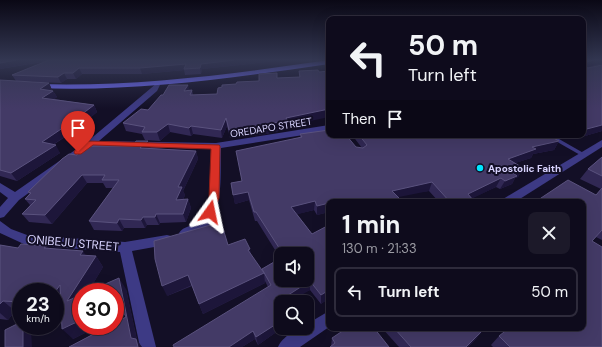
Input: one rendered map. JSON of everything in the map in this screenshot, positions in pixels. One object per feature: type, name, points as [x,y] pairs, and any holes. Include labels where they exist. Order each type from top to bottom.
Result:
[{"type":"main road","points":[[27,88],[107,92],[232,76]]},
{"type":"main road","points":[[155,87],[205,84],[259,76]]},
{"type":"street","points":[[0,214],[15,197],[91,143],[155,87]]},
{"type":"street","name":"OREDAPO STREET","points":[[91,143],[216,146],[326,128]]},
{"type":"street","points":[[512,199],[602,144]]},
{"type":"street","name":"ONIBEJU STREET","points":[[0,226],[7,232],[26,240],[125,247],[166,240],[196,229],[205,222],[214,198],[216,146]]},
{"type":"street","points":[[0,187],[15,197]]},
{"type":"street","points":[[125,247],[148,347]]},
{"type":"street","points":[[286,347],[326,320]]},
{"type":"lane","points":[[554,138],[584,154]]},
{"type":"building","points":[[259,76],[277,76],[277,78],[326,76],[326,110],[286,118],[287,120],[265,125],[229,130],[226,118],[221,130],[191,126],[189,128],[168,124],[157,132],[142,132],[145,127],[123,123],[141,109],[148,110],[161,95],[163,95],[169,85],[188,85],[184,91],[192,90],[190,95],[217,94],[218,88],[222,87],[222,85],[236,84],[237,82],[259,81]]},
{"type":"building","points":[[586,76],[602,76],[602,125],[586,129]]},
{"type":"building","points":[[0,80],[49,83],[40,89],[53,91],[42,98],[94,105],[42,142],[56,145],[11,173],[0,170]]},
{"type":"building","points":[[326,130],[326,138],[348,138],[356,147],[363,148],[367,145],[361,138],[554,138],[559,141],[532,147],[536,149],[508,159],[523,168],[513,173],[517,176],[505,181],[501,178],[468,194],[472,199],[447,199],[432,182],[392,191],[400,199],[326,199],[326,204],[317,206],[315,201],[291,207],[312,234],[326,227],[326,292],[321,295],[314,286],[314,247],[278,247],[256,212],[254,212],[248,192],[233,195],[231,183],[242,181],[236,151],[302,137],[300,134]]},
{"type":"building","points":[[136,141],[148,141],[140,148],[196,151],[178,187],[182,187],[176,200],[188,199],[183,214],[156,214],[155,217],[143,217],[141,220],[119,219],[117,223],[89,221],[119,180],[102,180],[105,175],[82,175],[45,215],[22,214],[36,200],[25,199],[31,193],[28,192],[69,154],[77,155],[85,146],[133,146]]},
{"type":"building","points":[[602,157],[602,176],[588,169]]},
{"type":"building","points":[[568,180],[596,195],[602,188],[602,230],[592,241],[602,247],[602,347],[510,347],[499,336],[505,331],[586,331],[586,199],[540,199]]},
{"type":"building","points":[[221,222],[228,245],[245,239],[250,249],[248,250],[264,273],[199,304],[188,275],[162,286],[155,259],[154,241]]},
{"type":"building","points":[[21,244],[47,246],[44,248],[83,251],[80,255],[96,256],[79,283],[72,283],[72,293],[67,301],[72,299],[72,324],[64,328],[64,283],[12,283],[12,302],[3,301],[0,304],[0,245],[18,248]]},
{"type":"building","points":[[274,262],[274,287],[301,287],[288,295],[274,295],[274,325],[256,337],[253,331],[229,347],[174,347],[173,345],[271,285],[262,269]]},
{"type":"building","points":[[119,278],[120,283],[108,283]]},
{"type":"building","points":[[124,303],[131,338],[136,339],[138,347],[69,347],[92,335],[124,335],[124,318],[126,317],[124,313]]},
{"type":"building","points":[[12,326],[12,335],[23,335],[23,347],[5,347],[5,330]]},
{"type":"building","points":[[342,331],[376,331],[389,347],[330,347],[335,343],[332,338]]},
{"type":"building","points":[[397,331],[482,331],[466,347],[411,347]]},
{"type":"place","name":"Apostolic Faith","points":[[480,168]]},
{"type":"route","points":[[78,152],[91,143],[216,146],[214,198],[210,212]]}]
